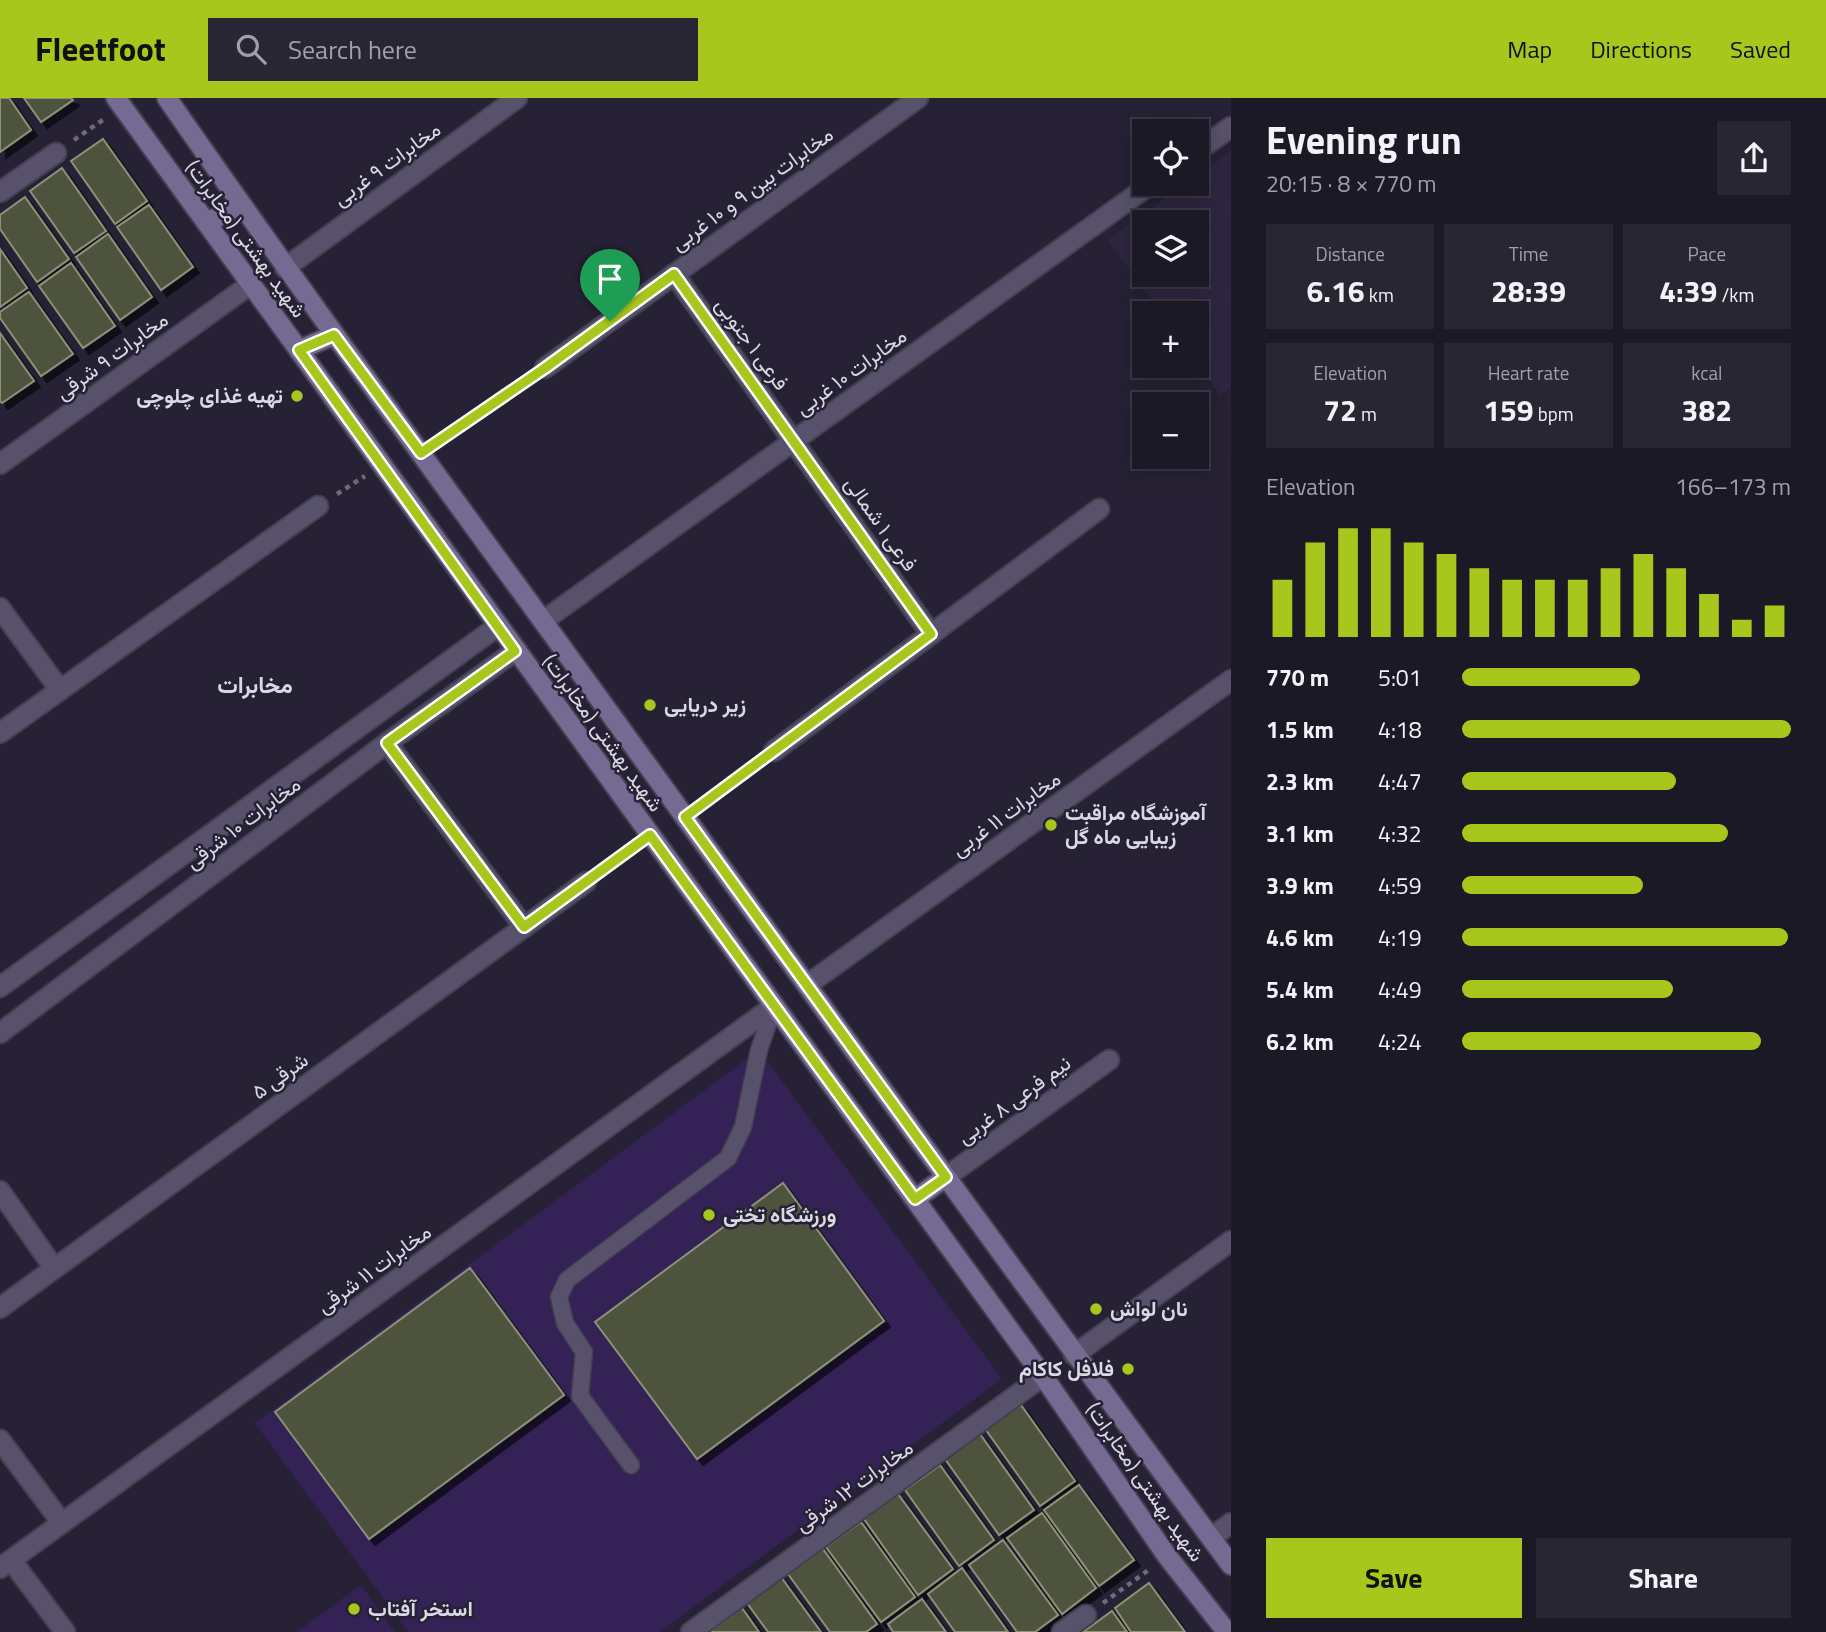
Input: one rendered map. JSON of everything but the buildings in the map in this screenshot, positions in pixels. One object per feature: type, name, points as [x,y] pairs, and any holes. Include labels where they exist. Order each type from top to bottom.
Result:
[{"type":"main road","name":"شهید بهشتی (مخابرات)","points":[[167,98],[285,268],[1074,1355],[1231,1565]]},
{"type":"main road","name":"شهید بهشتی (مخابرات)","points":[[119,102],[1043,1376],[1167,1556],[1227,1632]]},
{"type":"main road","points":[[207,223],[240,204]]},
{"type":"main road","points":[[299,350],[334,335]]},
{"type":"main road","points":[[915,1199],[946,1177]]},
{"type":"street","name":"مخابرات ۹ غربی","points":[[285,268],[517,98]]},
{"type":"street","name":"مخابرات بین ۹ و ۱۰ غربی","points":[[545,368],[918,98]]},
{"type":"street","points":[[1209,143],[1231,127]]},
{"type":"street","points":[[0,192],[56,153]]},
{"type":"street","name":"مخابرات ۱۰ غربی","points":[[543,621],[1134,196]]},
{"type":"street","name":"فرعی ۱ جنوبی","points":[[674,274],[794,441]]},
{"type":"street","name":"مخابرات ۹ شرقی","points":[[0,464],[251,284]]},
{"type":"street","name":"فرعی ۱ شمالی","points":[[794,441],[931,634]]},
{"type":"street","points":[[0,733],[318,506]]},
{"type":"street","points":[[774,751],[1099,509]]},
{"type":"street","points":[[0,608],[60,690]]},
{"type":"street","name":"مخابرات ۱۰ شرقی","points":[[0,987],[498,626]]},
{"type":"street","name":"مخابرات ۱۰ شرقی","points":[[0,1033],[387,743],[515,651]]},
{"type":"street","name":"مخابرات ۱۱ غربی","points":[[807,985],[1231,680]]},
{"type":"street","points":[[387,743],[524,927]]},
{"type":"street","name":"شرقی ۵","points":[[0,1308],[586,882]]},
{"type":"street","name":"مخابرات ۱۱ شرقی","points":[[6,1564],[774,1006]]},
{"type":"street","name":"نیم فرعی ۸ غربی","points":[[946,1177],[1109,1060]]},
{"type":"street","points":[[0,1191],[54,1268]]},
{"type":"street","points":[[1074,1355],[1231,1241]]},
{"type":"street","name":"مخابرات ۱۲ شرقی","points":[[691,1632],[1043,1376]]},
{"type":"street","points":[[0,1440],[62,1523]]},
{"type":"street","points":[[1211,1538],[1231,1523]]},
{"type":"street","points":[[6,1564],[65,1632]]},
{"type":"street","points":[[1062,1632],[1086,1615]]},
{"type":"lane","points":[[631,1465],[580,1396],[584,1352],[565,1323],[559,1297],[567,1280],[728,1158],[743,1128],[760,1050],[774,1006]]},
{"type":"path","points":[[56,153],[119,102]]},
{"type":"path","points":[[421,453],[545,368]]},
{"type":"path","points":[[318,506],[382,465]]},
{"type":"path","points":[[685,817],[774,751]]},
{"type":"path","points":[[586,882],[650,835]]},
{"type":"path","points":[[1086,1615],[1167,1556]]},
{"type":"shaded area","points":[[1231,151],[1231,387],[1220,395],[1208,378],[1209,301],[1152,301],[1142,287],[1209,287],[1209,210],[1149,210],[1168,196],[1209,196],[1209,167]]},
{"type":"shaded area","points":[[1132,223],[1132,273],[1108,240]]},
{"type":"shaded area","name":"ورزشگاه تختی","points":[[759,1050],[1002,1379],[660,1632],[408,1632],[255,1423]]},
{"type":"shaded area","name":"استخر آفتاب","points":[[361,1585],[395,1632],[297,1632]]},
{"type":"place","name":"تهیه غذای چلوچی","points":[[297,396]]},
{"type":"place","name":"زیر دریایی","points":[[650,705]]},
{"type":"place","name":"آموزشگاه مراقبت زیبایی ماه گل","points":[[1051,825]]},
{"type":"place","name":"ورزشگاه تختی","points":[[709,1215]]},
{"type":"place","name":"نان لواش","points":[[1096,1309]]},
{"type":"place","name":"فلافل کاکام","points":[[1128,1369]]},
{"type":"place","name":"استخر آفتاب","points":[[354,1609]]},
{"type":"district","name":"مخابرات","points":[[255,685]]},
{"type":"route","points":[[674,274],[931,634],[685,817],[946,1177],[915,1199],[650,835],[524,927],[387,743],[515,651],[299,350],[334,335],[421,453],[610,321],[674,274]]}]
